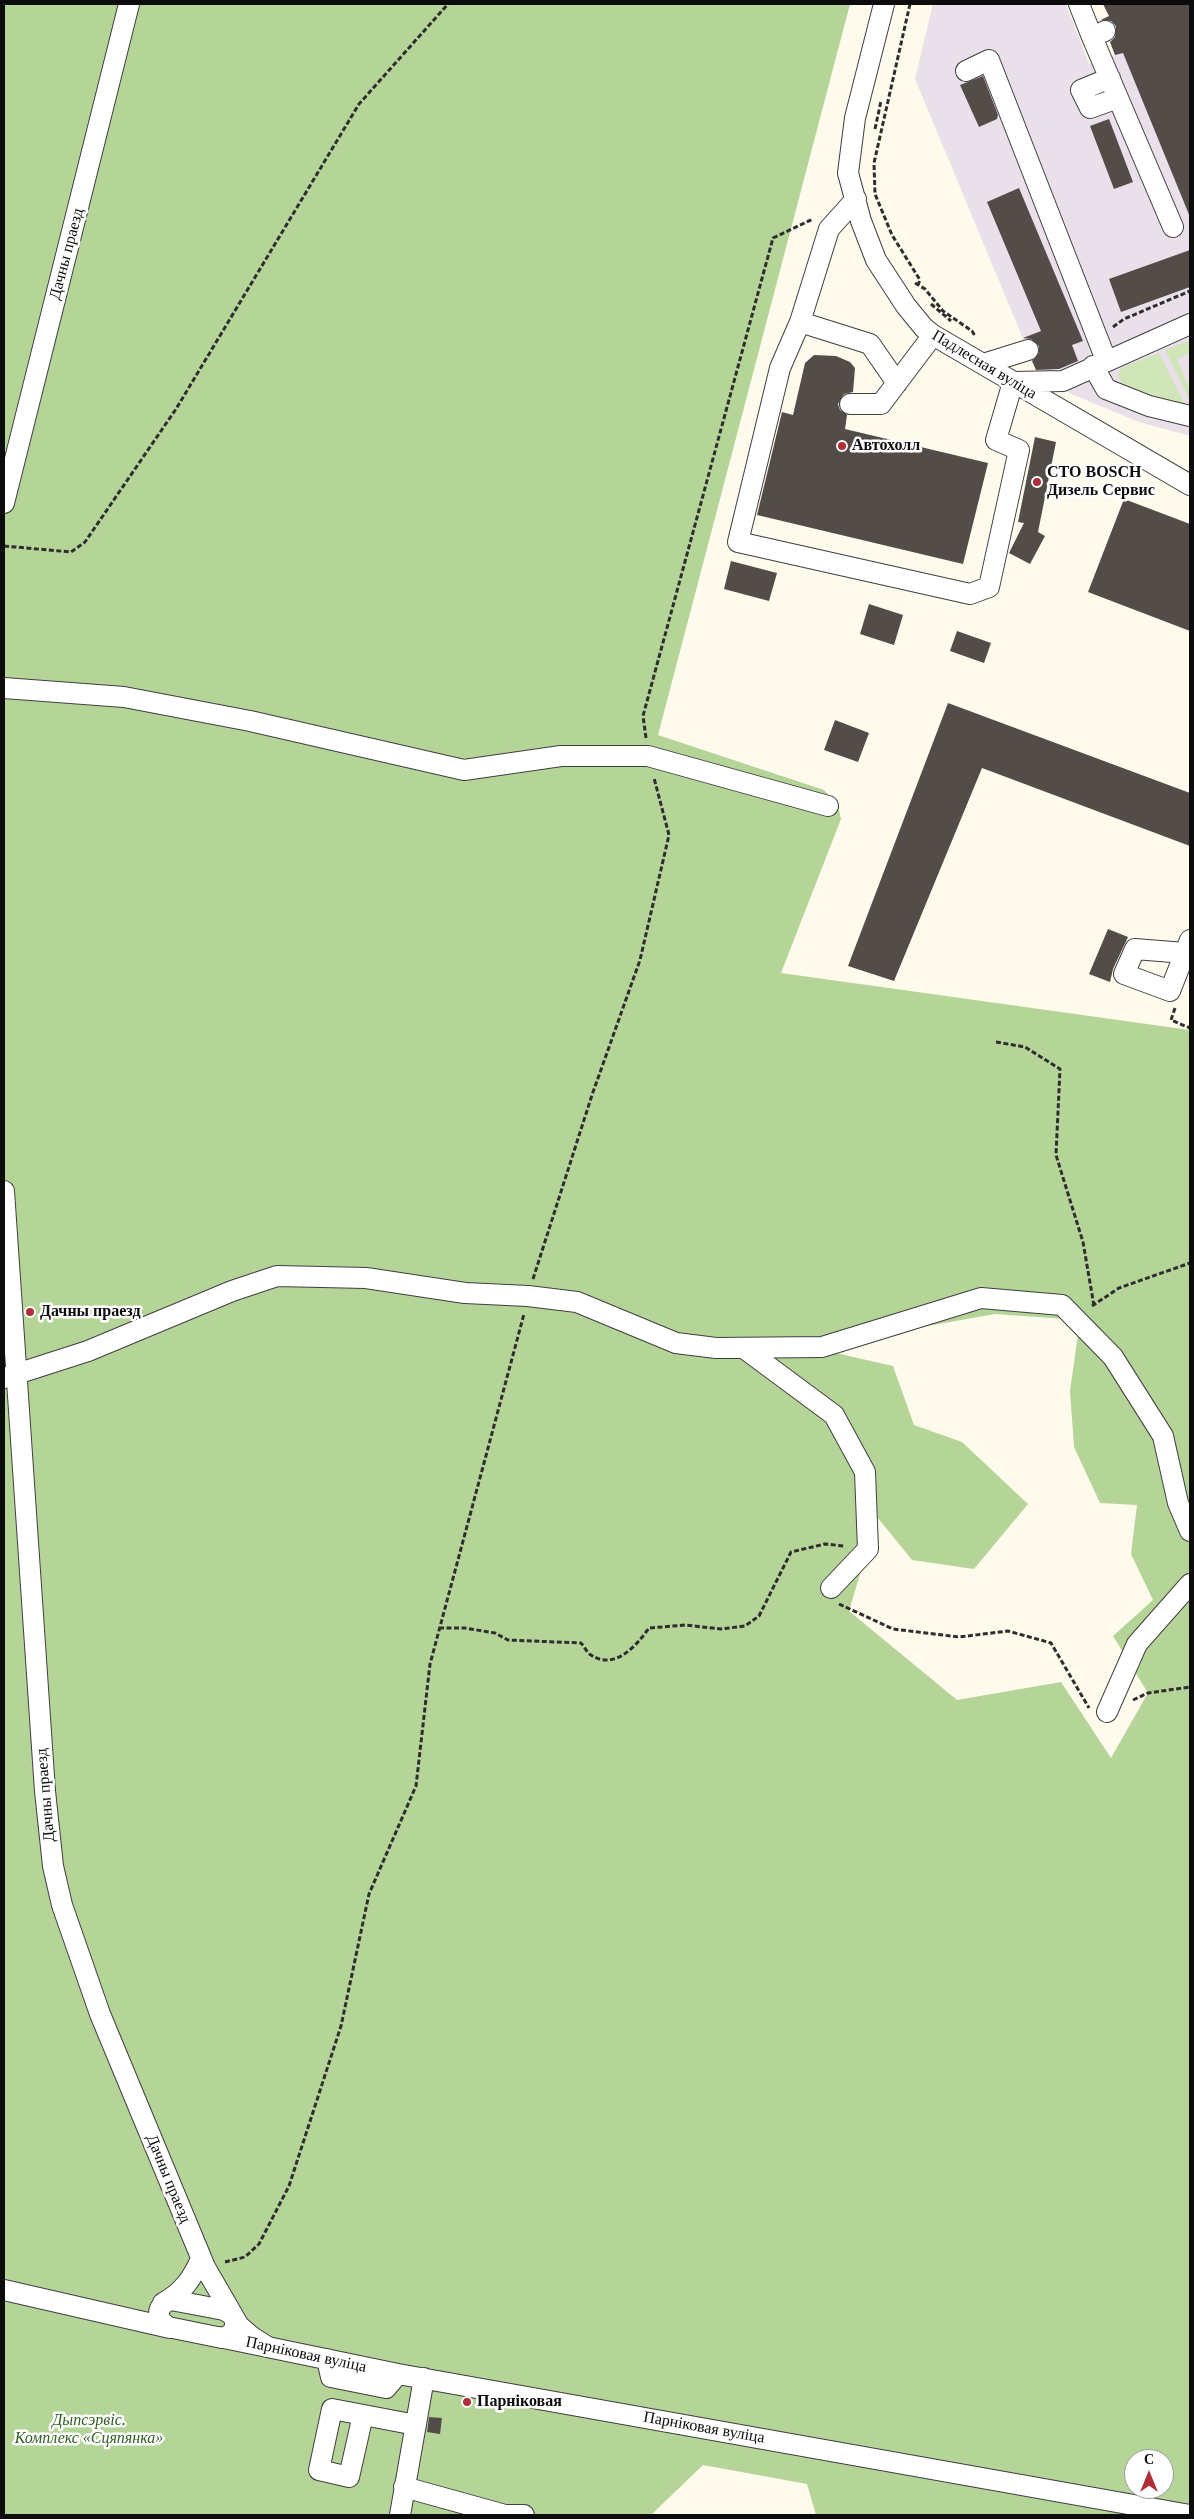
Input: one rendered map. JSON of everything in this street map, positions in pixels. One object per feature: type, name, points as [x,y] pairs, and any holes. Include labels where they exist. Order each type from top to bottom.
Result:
[{"type":"street","name":"Дачны праезд","points":[[4,504],[129,4]]},
{"type":"street","name":"Падлесная вуліца","points":[[884,4],[851,141],[848,173],[876,260],[906,306],[924,328],[933,335],[1190,485]]},
{"type":"street","points":[[1079,4],[1099,34],[1110,78],[1173,227]]},
{"type":"street","points":[[966,71],[990,60],[1098,339],[1100,363],[1106,388],[1149,406],[1190,416]]},
{"type":"street","points":[[1110,78],[1081,90],[1090,108],[1118,98]]},
{"type":"street","points":[[856,199],[829,229],[800,322],[780,368],[738,542],[970,594],[988,586],[1019,450],[996,440],[1013,382],[1063,380],[1190,324]]},
{"type":"street","points":[[800,322],[870,344],[897,383]]},
{"type":"street","points":[[850,404],[881,404],[933,335]]},
{"type":"street","points":[[983,364],[1028,350]]},
{"type":"street","points":[[4,688],[124,697],[250,722],[464,770],[561,756],[648,756],[828,806]]},
{"type":"street","name":"Дачны праезд","points":[[4,1191],[10,1376],[45,1791],[58,1888],[67,1924],[100,2014],[203,2263],[232,2315],[245,2332],[268,2347]]},
{"type":"street","points":[[10,1376],[88,1352],[232,1291],[277,1276],[366,1278],[465,1293],[528,1296],[577,1302],[676,1344],[745,1349],[822,1347],[981,1298],[1062,1305],[1113,1357],[1163,1436],[1178,1503],[1190,1531]]},
{"type":"street","points":[[745,1349],[834,1416],[865,1472],[868,1549],[830,1588]]},
{"type":"street","points":[[1107,1712],[1137,1644],[1190,1584]]},
{"type":"street","points":[[114,2316],[142,2312],[165,2302],[181,2291],[203,2263]]},
{"type":"street","points":[[4,2290],[170,2328]]},
{"type":"street","points":[[170,2328],[159,2317],[160,2308],[165,2302],[176,2300],[224,2310],[232,2315],[235,2323],[233,2332],[228,2336],[219,2338]]},
{"type":"street","name":"Парніковая вуліца","points":[[170,2328],[398,2374],[1190,2515]]},
{"type":"street","points":[[400,2515],[424,2378]]},
{"type":"street","points":[[362,2415],[416,2425]]},
{"type":"street","points":[[404,2487],[505,2515],[524,2515]]},
{"type":"path","points":[[4,546],[71,552],[85,542],[176,409],[359,104],[448,4]]},
{"type":"path","points":[[910,4],[874,163],[875,194],[892,235],[920,280],[916,290]]},
{"type":"path","points":[[874,134],[882,98]]},
{"type":"path","points":[[869,160],[874,203],[884,229]]},
{"type":"path","points":[[203,2263],[245,2257],[259,2244],[289,2186],[341,2026],[369,1894],[416,1786],[430,1664],[439,1628],[528,1296],[592,1095],[640,960],[669,835],[648,756],[643,716],[773,238],[814,218]]},
{"type":"path","points":[[910,280],[925,289],[943,310],[972,331],[975,340],[967,336]]},
{"type":"path","points":[[1098,339],[1124,319],[1190,292]]},
{"type":"path","points":[[930,303],[960,329]]},
{"type":"path","points":[[996,1042],[1025,1047],[1060,1069],[1056,1155],[1084,1242],[1094,1306]]},
{"type":"path","points":[[1062,1305],[1094,1306],[1119,1288],[1190,1263]]},
{"type":"path","points":[[439,1628],[465,1628],[495,1633],[508,1640],[581,1642],[590,1655],[606,1660],[627,1654],[649,1628],[685,1625],[721,1629],[745,1626],[759,1616],[791,1552],[825,1544],[868,1549]]},
{"type":"path","points":[[830,1588],[837,1603],[893,1629],[959,1637],[1008,1631],[1051,1642],[1091,1713],[1102,1720],[1107,1712],[1148,1693],[1190,1687]]},
{"type":"shaded area","points":[[933,4],[1066,4],[1089,64],[1115,55],[1101,19],[1109,16],[1103,4],[1190,4],[1190,436],[1139,422],[1069,393],[1059,369],[1039,377],[915,79]]},
{"type":"green space","name":"Дыпсэрвіс. Комплекс «Сцяпянка»","points":[[4,4],[850,4],[658,735],[824,790],[838,806],[841,819],[781,973],[1190,1030],[1190,2515],[816,2515],[807,2484],[703,2465],[651,2515],[4,2515]],"holes":[[[995,1314],[1080,1320],[1070,1391],[1074,1447],[1100,1503],[1137,1505],[1131,1554],[1153,1600],[1113,1636],[1148,1693],[1111,1758],[1061,1682],[957,1700],[849,1611],[877,1517],[912,1560],[974,1569],[1028,1504],[962,1442],[914,1425],[893,1366],[809,1347]]]},
{"type":"green space","points":[[1190,340],[1190,353],[1177,359],[1190,390],[1190,401],[1165,350]]},
{"type":"green space","points":[[1159,353],[1185,405],[1127,388],[1120,382],[1118,374],[1121,368]]},
{"type":"building","points":[[1103,4],[1190,4],[1190,217],[1123,53],[1115,55],[1110,42],[1115,37],[1116,26],[1111,21],[1101,20],[1109,16]]},
{"type":"building","points":[[983,76],[998,115],[997,119],[979,127],[960,85]]},
{"type":"building","points":[[1109,119],[1133,182],[1114,189],[1090,126]]},
{"type":"building","points":[[1019,188],[1083,341],[1072,345],[1078,361],[1059,369],[1036,370],[1032,361],[1039,353],[1039,346],[1031,339],[1023,338],[1041,331],[987,202]]},
{"type":"building","points":[[1190,250],[1190,287],[1121,312],[1109,279]]},
{"type":"building","name":"Автохолл","points":[[814,355],[836,356],[850,362],[855,368],[853,392],[844,394],[838,404],[840,410],[847,415],[845,429],[988,463],[963,564],[757,515],[782,412],[793,415],[805,363]]},
{"type":"building","name":"СТО BOSCH Дизель Сервис","points":[[1035,437],[1056,442],[1038,532],[1045,536],[1030,564],[1009,553],[1024,523],[1018,522]]},
{"type":"building","points":[[1124,499],[1190,524],[1190,631],[1088,592]]},
{"type":"building","points":[[731,561],[777,573],[769,601],[724,589]]},
{"type":"building","points":[[869,604],[903,615],[894,645],[860,634]]},
{"type":"building","points":[[957,631],[991,643],[984,663],[950,651]]},
{"type":"building","points":[[948,703],[1190,793],[1190,846],[982,768],[894,981],[848,966]]},
{"type":"building","points":[[835,720],[869,733],[858,762],[824,750]]},
{"type":"building","points":[[1108,929],[1128,937],[1113,969],[1110,982],[1089,974]]},
{"type":"building","points":[[429,2417],[442,2418],[440,2434],[427,2432]]},
{"type":"place","name":"Автохолл","points":[[842,446]]},
{"type":"place","name":"СТО BOSCH Дизель Сервис","points":[[1037,482]]},
{"type":"place","name":"Дачны праезд","points":[[30,1312]]},
{"type":"place","name":"Парніковая","points":[[467,2402]]}]
